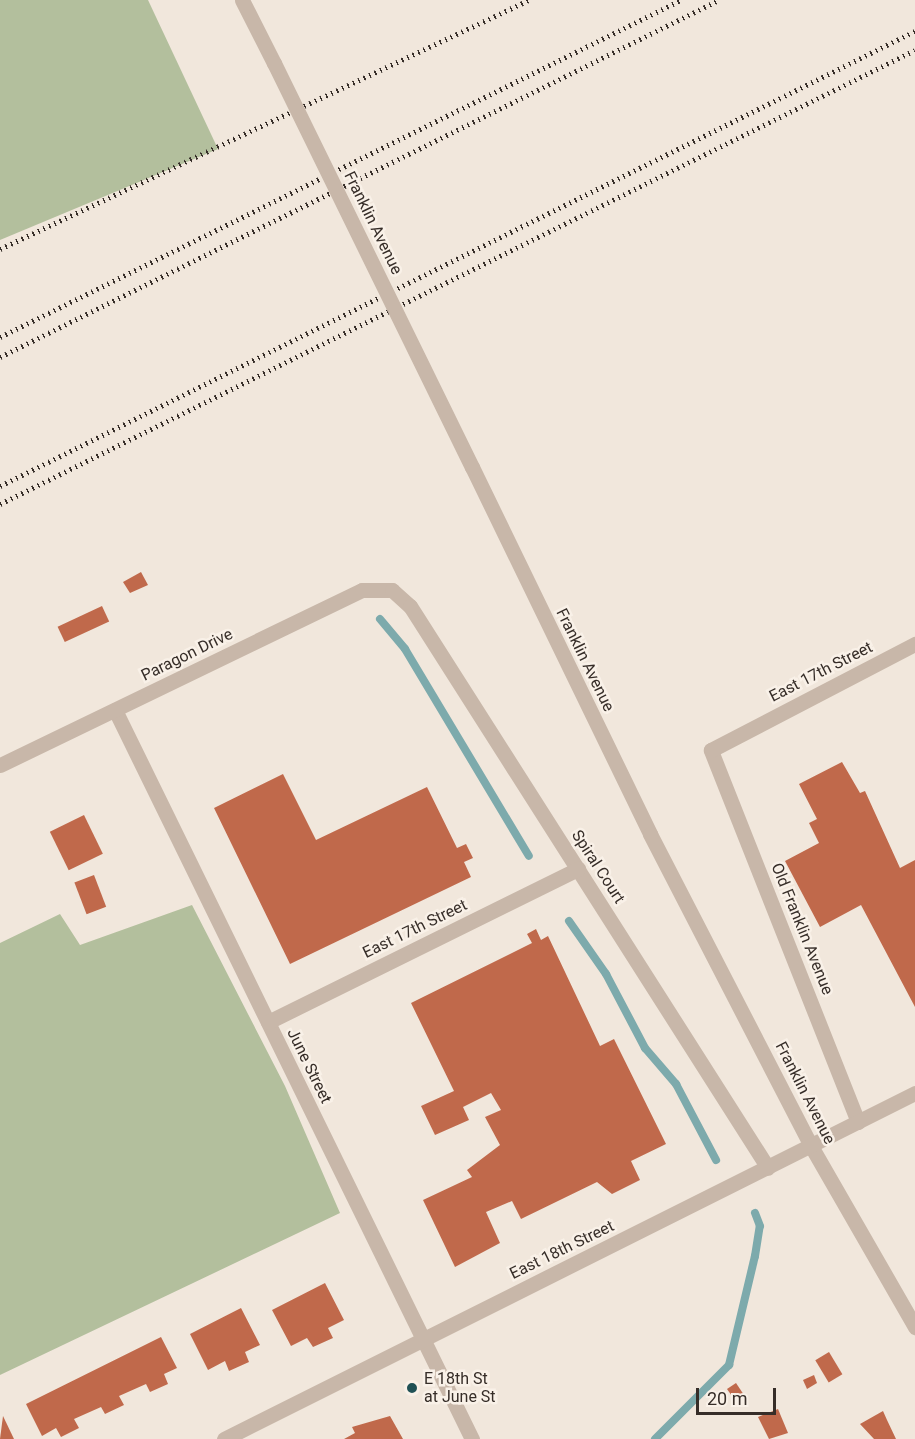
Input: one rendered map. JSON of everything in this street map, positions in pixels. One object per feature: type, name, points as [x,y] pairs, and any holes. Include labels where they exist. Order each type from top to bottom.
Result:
[{"type":"street","name":"Franklin Avenue","points":[[242,0],[650,834],[811,1146],[915,1327]]},
{"type":"street","name":"Paragon Drive","points":[[0,765],[362,590],[392,590]]},
{"type":"street","name":"Spiral Court","points":[[392,590],[410,606],[768,1168]]},
{"type":"street","name":"East 17th Street","points":[[711,750],[915,644]]},
{"type":"street","name":"June Street","points":[[115,710],[472,1439]]},
{"type":"street","name":"Old Franklin Avenue","points":[[711,750],[858,1122]]},
{"type":"street","name":"East 17th Street","points":[[268,1022],[578,869]]},
{"type":"street","name":"East 18th Street","points":[[224,1439],[915,1093]]},
{"type":"green space","points":[[0,0],[148,0],[218,149],[0,240]]},
{"type":"green space","points":[[192,905],[285,1086],[340,1213],[0,1375],[0,943],[60,914],[80,945]]},
{"type":"building","points":[[141,572],[148,585],[130,593],[123,582]]},
{"type":"building","points":[[102,606],[109,621],[65,642],[58,627]]},
{"type":"building","points":[[842,762],[860,793],[865,791],[900,868],[915,860],[915,1007],[861,905],[820,927],[785,861],[819,843],[809,823],[817,819],[799,784]]},
{"type":"building","points":[[283,774],[316,840],[427,787],[457,848],[466,844],[473,858],[464,862],[471,877],[290,964],[214,808]]},
{"type":"building","points":[[84,815],[103,854],[69,870],[50,832]]},
{"type":"building","points":[[94,875],[106,907],[87,914],[74,883]]},
{"type":"building","points":[[536,929],[541,940],[548,936],[600,1046],[614,1039],[666,1144],[631,1161],[640,1180],[612,1194],[597,1182],[521,1219],[512,1201],[486,1212],[500,1243],[455,1267],[423,1200],[472,1177],[467,1170],[500,1145],[485,1117],[501,1110],[491,1093],[463,1107],[469,1120],[435,1135],[421,1106],[454,1091],[411,1003],[532,943],[527,934]]},
{"type":"building","points":[[325,1283],[344,1320],[328,1328],[333,1338],[313,1347],[307,1338],[291,1346],[272,1310]]},
{"type":"building","points":[[241,1308],[260,1345],[245,1352],[249,1362],[229,1371],[225,1361],[208,1370],[190,1334]]},
{"type":"building","points":[[161,1337],[177,1368],[164,1374],[168,1384],[150,1392],[146,1384],[119,1396],[124,1405],[105,1414],[101,1407],[74,1419],[79,1428],[61,1437],[56,1428],[42,1436],[26,1404]]},
{"type":"building","points":[[829,1352],[842,1374],[829,1383],[815,1360]]},
{"type":"building","points":[[814,1375],[817,1383],[807,1389],[803,1380]]},
{"type":"building","points":[[736,1383],[744,1395],[734,1399],[727,1389]]},
{"type":"building","points":[[778,1409],[788,1433],[769,1439],[758,1417]]},
{"type":"building","points":[[883,1411],[896,1439],[874,1439],[860,1424]]},
{"type":"building","points":[[3,1416],[14,1439],[0,1439]]},
{"type":"building","points":[[390,1416],[403,1439],[344,1439],[355,1433],[352,1427]]},
{"type":"waterway","points":[[380,619],[405,649],[529,856]]},
{"type":"waterway","points":[[569,921],[606,974],[645,1048],[676,1084],[716,1160]]},
{"type":"waterway","points":[[655,1439],[729,1365],[755,1256],[760,1226],[755,1213]]},
{"type":"railway","points":[[0,249],[529,0]]},
{"type":"railway","points":[[0,337],[681,0]]},
{"type":"railway","points":[[0,357],[719,0]]},
{"type":"railway","points":[[0,486],[915,31]]},
{"type":"railway","points":[[0,504],[915,50]]},
{"type":"place","name":"E 18th St at June St","points":[[412,1388]]}]
